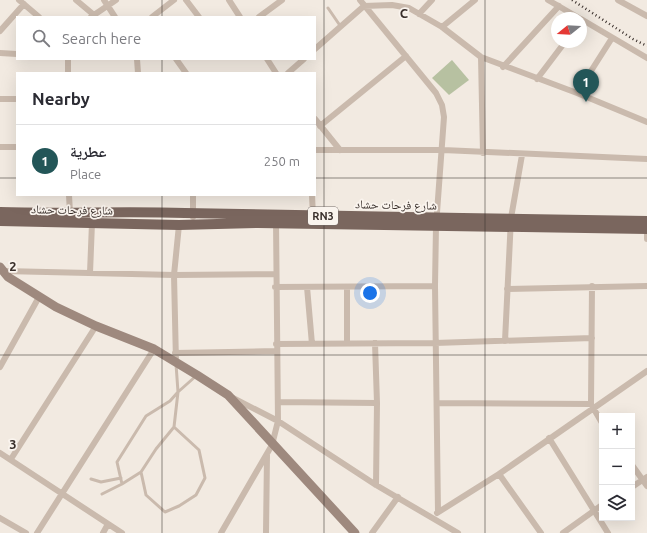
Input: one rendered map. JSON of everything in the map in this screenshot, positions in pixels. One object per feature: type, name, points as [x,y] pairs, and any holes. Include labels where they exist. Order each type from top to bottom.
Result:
[{"type":"main road","name":"شارع فرحات حشاد","points":[[0,212],[193,214],[276,219],[437,223],[647,221]]},
{"type":"main road","name":"شارع فرحات حشاد","points":[[0,221],[179,225],[313,216],[345,221]]},
{"type":"main road","name":"شارع فرحات حشاد","points":[[510,222],[647,229]]},
{"type":"street","points":[[76,0],[93,16],[116,0]]},
{"type":"street","points":[[104,0],[114,16]]},
{"type":"street","points":[[153,16],[174,0]]},
{"type":"street","points":[[186,0],[198,16]]},
{"type":"street","points":[[229,0],[239,16]]},
{"type":"street","points":[[260,16],[282,0]]},
{"type":"street","points":[[360,0],[436,94],[442,105],[445,120],[434,286],[438,512]]},
{"type":"street","points":[[419,14],[432,0]]},
{"type":"street","points":[[442,27],[475,0]]},
{"type":"street","points":[[548,0],[568,12]]},
{"type":"street","points":[[618,0],[647,16]]},
{"type":"street","points":[[0,31],[22,2],[38,16]]},
{"type":"street","points":[[316,48],[364,6],[401,6],[442,27],[481,57],[503,67],[577,93],[647,122]]},
{"type":"street","points":[[503,67],[559,6]]},
{"type":"street","points":[[587,23],[647,58]]},
{"type":"street","points":[[577,93],[612,38]]},
{"type":"street","points":[[537,79],[560,48]]},
{"type":"street","points":[[0,53],[16,54]]},
{"type":"street","points":[[320,126],[406,56]]},
{"type":"street","points":[[481,57],[483,153]]},
{"type":"street","points":[[68,60],[68,72]]},
{"type":"street","points":[[137,60],[138,72]]},
{"type":"street","points":[[177,60],[185,72]]},
{"type":"street","points":[[268,60],[275,72]]},
{"type":"street","points":[[289,72],[303,60]]},
{"type":"street","points":[[0,99],[16,99]]},
{"type":"street","points":[[316,120],[340,150]]},
{"type":"street","points":[[0,147],[16,147]]},
{"type":"street","points":[[316,150],[443,150],[522,155],[647,159]]},
{"type":"street","points":[[505,341],[510,222],[522,155]]},
{"type":"street","points":[[69,196],[70,213]]},
{"type":"street","points":[[193,196],[193,224]]},
{"type":"street","points":[[312,196],[313,216]]},
{"type":"street","points":[[221,533],[272,445],[278,421],[275,287],[276,219]]},
{"type":"street","points":[[647,221],[647,239]]},
{"type":"street","points":[[90,273],[92,222]]},
{"type":"street","points":[[176,362],[174,275],[179,225]]},
{"type":"street","points":[[2,269],[174,275],[275,274]]},
{"type":"street","points":[[2,269],[8,277],[39,297],[96,326],[154,350],[228,395],[278,421],[376,485],[458,533]]},
{"type":"street","points":[[275,287],[347,288],[434,286]]},
{"type":"street","points":[[592,286],[592,406],[599,418]]},
{"type":"street","points":[[507,289],[647,286]]},
{"type":"street","points":[[307,287],[312,344]]},
{"type":"street","points":[[346,343],[347,288]]},
{"type":"street","points":[[0,367],[39,297]]},
{"type":"street","points":[[11,459],[96,326]]},
{"type":"street","points":[[175,353],[276,348],[312,344],[435,344],[592,338]]},
{"type":"street","points":[[375,343],[377,403],[376,485]]},
{"type":"street","points":[[37,533],[154,350]]},
{"type":"street","points":[[433,518],[438,512],[499,474],[592,406],[647,371]]},
{"type":"street","points":[[228,395],[272,445],[354,533]]},
{"type":"street","points":[[278,402],[377,403]]},
{"type":"street","points":[[437,403],[592,406]]},
{"type":"street","points":[[549,438],[608,533]]},
{"type":"street","points":[[0,453],[122,533]]},
{"type":"street","points":[[266,533],[267,453]]},
{"type":"street","points":[[635,468],[645,479],[647,486]]},
{"type":"street","points":[[499,474],[541,533]]},
{"type":"street","points":[[635,485],[645,479]]},
{"type":"street","points":[[372,533],[398,497]]},
{"type":"street","points":[[563,533],[599,508]]},
{"type":"street","points":[[0,518],[26,533]]},
{"type":"street","points":[[103,533],[108,524]]},
{"type":"lane","points":[[328,8],[341,27]]},
{"type":"lane","points":[[102,494],[141,472],[156,449],[174,427],[178,392],[176,362]]},
{"type":"lane","points":[[122,484],[117,462],[146,416],[170,401],[197,375]]},
{"type":"lane","points":[[141,472],[146,495],[165,512],[179,506],[196,495],[205,478],[199,450],[174,427]]},
{"type":"lane","points":[[91,479],[101,482],[121,478]]},
{"type":"green space","points":[[452,60],[469,80],[449,95],[432,78]]},
{"type":"railway","points":[[572,0],[633,39],[647,46]]},
{"type":"place","name":"عطرية","points":[[586,102]]}]
